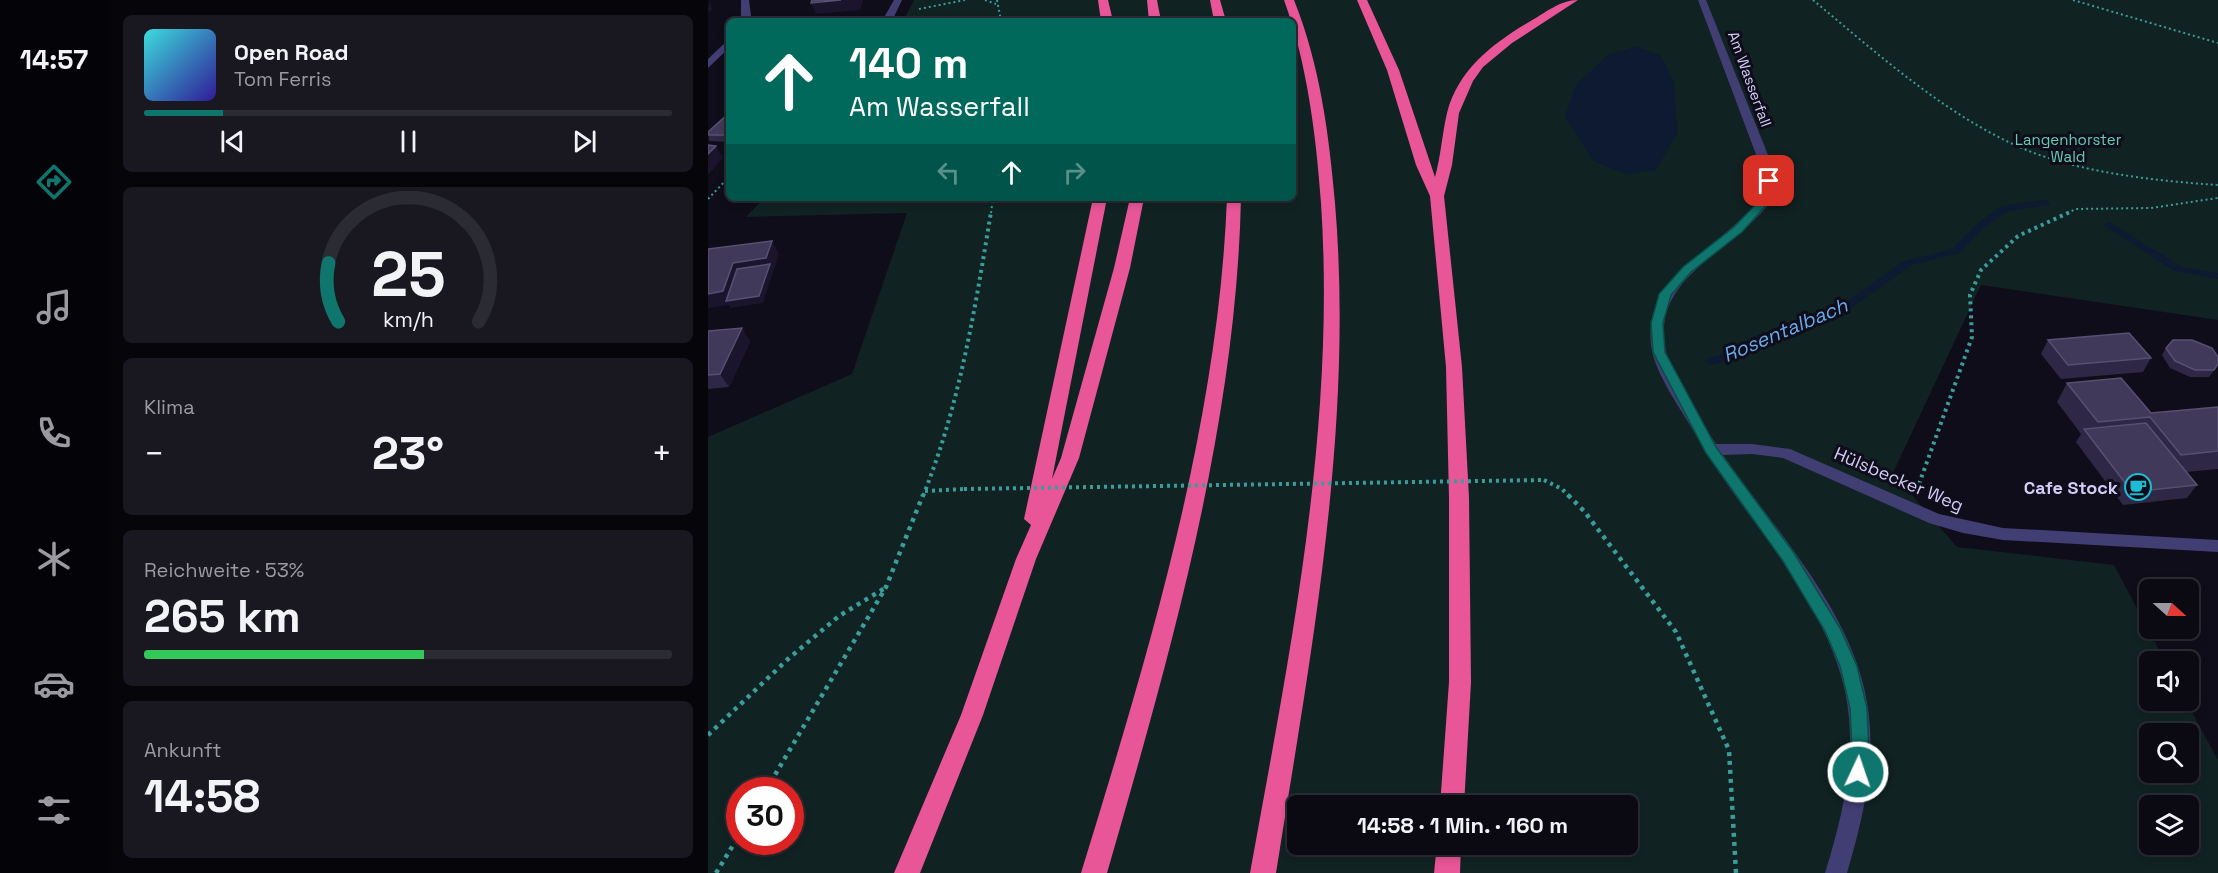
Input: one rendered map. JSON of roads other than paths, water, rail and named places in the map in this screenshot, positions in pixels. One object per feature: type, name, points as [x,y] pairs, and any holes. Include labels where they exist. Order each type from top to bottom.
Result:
[{"type":"highway","points":[[1103,0],[1106,18]]},
{"type":"highway","points":[[1152,0],[1155,18]]},
{"type":"highway","points":[[1215,0],[1219,18]]},
{"type":"highway","points":[[1289,0],[1294,18]]},
{"type":"highway","points":[[1362,0],[1393,70],[1423,165],[1437,196]]},
{"type":"highway","points":[[1453,795],[1460,682],[1459,498],[1454,367],[1437,196],[1453,113],[1468,79],[1500,46],[1539,18],[1573,0]]},
{"type":"highway","points":[[1263,873],[1308,605],[1328,428],[1333,306],[1330,209],[1321,130],[1316,96],[1296,25]]},
{"type":"highway","points":[[1026,559],[1099,201]]},
{"type":"highway","points":[[907,873],[972,715],[1026,559],[1070,458],[1122,268],[1136,201]]},
{"type":"highway","points":[[1094,873],[1169,608],[1208,430],[1226,312],[1234,201]]},
{"type":"highway","points":[[1447,873],[1448,855]]},
{"type":"street","points":[[744,18],[746,0]]},
{"type":"street","points":[[890,17],[898,0]]},
{"type":"street","name":"Am Wasserfall","points":[[1702,0],[1714,25],[1766,165],[1769,181],[1767,198],[1738,229],[1687,270],[1665,294],[1657,323],[1659,352],[1711,450],[1788,557],[1832,628],[1849,666],[1858,708],[1860,751],[1857,793],[1836,873]]},
{"type":"street","points":[[708,65],[726,45]]},
{"type":"street","name":"Hülsbecker Weg","points":[[1711,450],[1752,449],[1785,453],[1944,522],[2003,534],[2218,546]]},
{"type":"water","points":[[1636,47],[1661,56],[1674,83],[1677,133],[1656,170],[1627,174],[1593,161],[1565,116],[1576,85],[1608,55]]},
{"type":"waterway","name":"Rosentalbach","points":[[1711,361],[1725,358],[1754,340],[1802,322],[1837,313],[1908,263],[1956,251],[1980,226],[2005,208],[2045,203]]},
{"type":"waterway","name":"Rosentalbach","points":[[2109,225],[2179,269],[2218,276]]},
{"type":"place","name":"Cafe Stock","points":[[2138,487]]},
{"type":"park label","name":"Langenhorster Wald","points":[[2068,148]]}]
